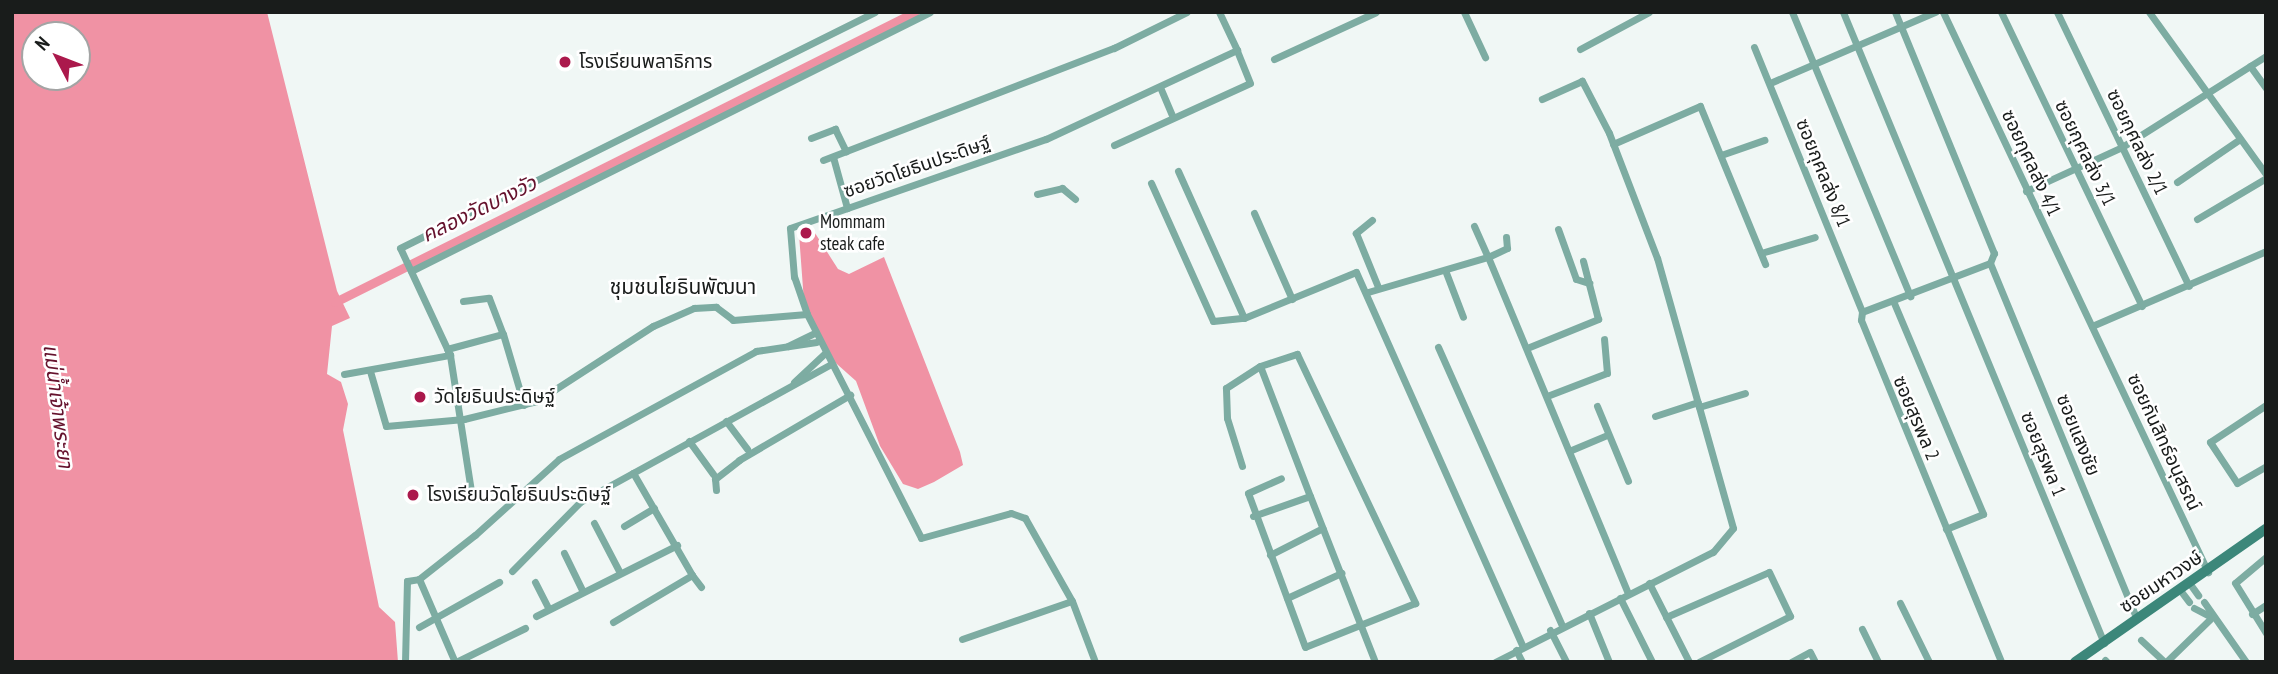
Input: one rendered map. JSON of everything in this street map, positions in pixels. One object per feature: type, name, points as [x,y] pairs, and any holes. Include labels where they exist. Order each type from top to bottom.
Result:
[{"type":"street","points":[[471,491],[464,419],[448,352],[400,248],[875,12]]},
{"type":"street","points":[[410,268],[930,12]]},
{"type":"street","points":[[823,160],[1103,53],[1187,12]]},
{"type":"street","points":[[1114,145],[1251,83],[1219,12]]},
{"type":"street","points":[[1274,59],[1376,12]]},
{"type":"street","points":[[1464,12],[1485,57]]},
{"type":"street","points":[[1580,49],[1649,12]]},
{"type":"street","points":[[1792,12],[1910,296]]},
{"type":"street","name":"ซอยสุรพล 1","points":[[1843,12],[2104,643]]},
{"type":"street","name":"ซอยแสงชัย","points":[[1895,12],[1994,253],[1990,263],[2137,619]]},
{"type":"street","points":[[1770,83],[1935,12]]},
{"type":"street","name":"ซอยกุศลส่ง 4/1","points":[[1943,12],[2092,326]]},
{"type":"street","name":"ซอยกุศลส่ง 3/1","points":[[2001,12],[2142,306]]},
{"type":"street","name":"ซอยกุศลส่ง 2/1","points":[[2057,12],[2189,286]]},
{"type":"street","points":[[2149,12],[2206,97],[2266,176],[2197,219]]},
{"type":"street","name":"ซอยกุศลส่ง 8/1","points":[[1754,47],[1862,312]]},
{"type":"street","name":"ซอยวัดโยธินประดิษฐ์","points":[[807,314],[787,232],[847,208],[1046,139],[1237,50]]},
{"type":"street","points":[[2026,191],[2122,147],[2206,97],[2266,56]]},
{"type":"street","points":[[2250,66],[2266,88]]},
{"type":"street","points":[[1495,662],[1550,631],[1713,552],[1733,528],[1653,246],[1613,144],[1581,80],[1542,99]]},
{"type":"street","points":[[1160,87],[1173,117]]},
{"type":"street","points":[[1613,144],[1698,105],[1765,264]]},
{"type":"street","points":[[811,138],[835,128],[846,152]]},
{"type":"street","points":[[2177,182],[2239,139]]},
{"type":"street","points":[[1721,155],[1764,140]]},
{"type":"street","points":[[833,157],[847,208]]},
{"type":"street","points":[[1178,171],[1244,318]]},
{"type":"street","points":[[1151,183],[1208,316],[1220,323],[1244,318],[1356,272],[1368,292],[1519,648],[1522,662]]},
{"type":"street","points":[[1037,194],[1062,188],[1075,199]]},
{"type":"street","points":[[1254,213],[1292,299]]},
{"type":"street","points":[[1372,220],[1356,233],[1378,287]]},
{"type":"street","points":[[1474,226],[1628,593]]},
{"type":"street","points":[[1558,229],[1576,279],[1589,283]]},
{"type":"street","points":[[1368,292],[1488,257],[1507,248],[1506,237]]},
{"type":"street","points":[[1761,253],[1815,237]]},
{"type":"street","points":[[2092,326],[2266,251]]},
{"type":"street","points":[[1527,348],[1598,319],[1583,261]]},
{"type":"street","points":[[1862,312],[1894,303],[1990,263]]},
{"type":"street","points":[[1445,270],[1463,317]]},
{"type":"street","points":[[463,301],[489,298],[503,334],[524,405]]},
{"type":"street","points":[[1894,303],[1983,513],[1945,529]]},
{"type":"street","points":[[370,371],[383,420],[393,428],[464,419],[524,405],[694,308],[716,307],[733,320],[807,314],[815,338],[850,395],[923,540],[1018,513],[1035,526],[1072,601],[1095,662]]},
{"type":"street","name":"ซอยสุรพล 2","points":[[1862,312],[1863,332],[2001,662]]},
{"type":"street","name":"ซอยกันสิทธ์อนุสรณ์","points":[[2092,326],[2208,572]]},
{"type":"street","points":[[344,374],[370,371],[448,352],[503,334]]},
{"type":"street","points":[[405,662],[405,585],[419,579],[559,459],[755,351],[815,338]]},
{"type":"street","points":[[1547,396],[1608,373],[1604,339]]},
{"type":"street","points":[[1438,347],[1562,625]]},
{"type":"street","points":[[1242,467],[1224,392],[1260,366],[1290,353],[1300,356],[1416,599],[1361,626],[1306,648],[1253,516],[1249,489],[1281,478]]},
{"type":"street","points":[[794,382],[824,354]]},
{"type":"street","points":[[512,571],[580,502],[831,364]]},
{"type":"street","points":[[1260,366],[1375,662]]},
{"type":"street","points":[[1655,416],[1745,393]]},
{"type":"street","points":[[716,490],[715,479],[739,460],[850,395]]},
{"type":"street","points":[[2266,405],[2210,442],[2237,483],[2266,466]]},
{"type":"street","points":[[1597,407],[1629,481]]},
{"type":"street","points":[[726,421],[747,449]]},
{"type":"street","points":[[1569,452],[1607,435]]},
{"type":"street","points":[[689,442],[713,474]]},
{"type":"street","points":[[633,473],[701,587]]},
{"type":"street","points":[[1253,516],[1310,496]]},
{"type":"street","points":[[624,526],[654,508]]},
{"type":"street","points":[[594,523],[620,573]]},
{"type":"street","points":[[1270,555],[1323,528]]},
{"type":"street","name":"ซอยมหาวงษ์","points":[[2075,662],[2090,658],[2104,643],[2266,529]]},
{"type":"street","points":[[536,616],[677,544]]},
{"type":"street","points":[[564,553],[583,592]]},
{"type":"street","points":[[2266,556],[2235,583],[2266,633]]},
{"type":"street","points":[[1666,617],[1769,572],[1790,616],[1699,662]]},
{"type":"street","points":[[1287,598],[1340,573]]},
{"type":"street","points":[[612,622],[692,575]]},
{"type":"street","points":[[419,579],[432,619],[456,662],[525,628]]},
{"type":"street","points":[[419,627],[499,582]]},
{"type":"street","points":[[535,582],[549,609]]},
{"type":"street","points":[[1649,583],[1689,662]]},
{"type":"street","points":[[2190,584],[2201,598],[2209,617]]},
{"type":"street","points":[[2180,590],[2191,605],[2209,617],[2246,662]]},
{"type":"street","points":[[1620,598],[1652,662]]},
{"type":"street","points":[[962,639],[1072,601]]},
{"type":"street","points":[[1900,603],[1928,662]]},
{"type":"street","points":[[2252,614],[2266,605]]},
{"type":"street","points":[[1588,613],[1609,662]]},
{"type":"street","points":[[2141,639],[2165,662],[2209,617]]},
{"type":"street","points":[[1862,629],[1878,662]]},
{"type":"street","points":[[1550,631],[1566,662]]},
{"type":"street","points":[[1791,662],[1810,652],[1815,662]]},
{"type":"street","points":[[2231,662],[2240,654]]},
{"type":"water","name":"แม่น้ำเจ้าพระยา","points":[[12,12],[267,12],[337,291],[350,318],[332,326],[327,374],[341,382],[348,404],[343,430],[379,607],[395,622],[398,662],[12,662]]},
{"type":"water","points":[[815,233],[838,269],[849,274],[884,257],[963,465],[934,482],[918,489],[903,484],[880,446],[856,381],[829,357],[804,302],[799,234]]},
{"type":"waterway","name":"คลองวัดบางวัว","points":[[335,302],[915,12]]},
{"type":"place","name":"โรงเรียนพลาธิการ","points":[[565,62]]},
{"type":"place","name":"Mommam steak cafe","points":[[806,233]]},
{"type":"place","name":"วัดโยธินประดิษฐ์","points":[[420,397]]},
{"type":"place","name":"โรงเรียนวัดโยธินประดิษฐ์","points":[[413,495]]},
{"type":"district","name":"ชุมชนโยธินพัฒนา","points":[[683,287]]}]
